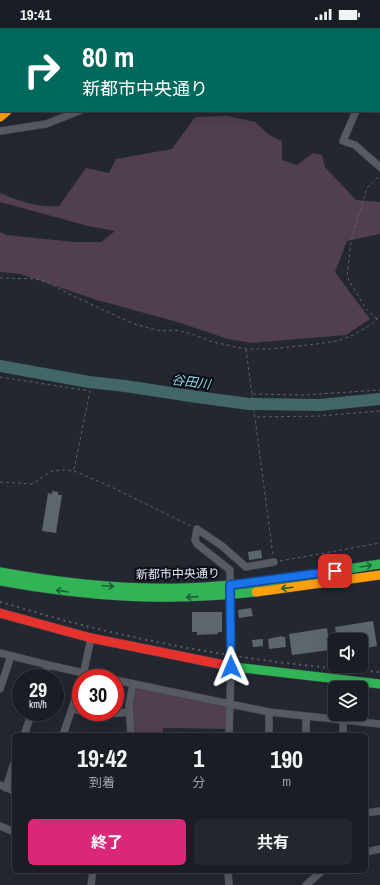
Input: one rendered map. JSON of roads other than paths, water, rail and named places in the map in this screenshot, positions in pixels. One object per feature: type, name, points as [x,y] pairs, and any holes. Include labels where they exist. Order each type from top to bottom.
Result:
[{"type":"main road","name":"新都市中央通り","points":[[0,572],[35,579],[101,586],[184,588],[230,585],[380,564]]},
{"type":"main road","name":"新都市中央通り","points":[[0,581],[67,592],[134,598],[182,598],[230,595],[380,575]]},
{"type":"main road","points":[[0,613],[91,638],[231,667],[380,684]]},
{"type":"street","points":[[0,131],[46,124],[76,112]]},
{"type":"street","points":[[356,112],[343,141],[355,145],[380,166]]},
{"type":"street","points":[[229,733],[231,667],[230,570],[196,544],[195,540],[197,529],[222,546],[246,567],[274,562]]},
{"type":"street","points":[[84,669],[91,638]]},
{"type":"street","points":[[0,653],[72,673]]},
{"type":"street","points":[[0,689],[11,656]]},
{"type":"street","points":[[46,669],[48,665]]},
{"type":"street","points":[[124,682],[269,712],[328,718]]},
{"type":"street","points":[[131,733],[129,705],[132,684]]},
{"type":"street","points":[[64,733],[72,708]]},
{"type":"street","points":[[124,713],[130,712]]},
{"type":"street","points":[[269,712],[269,733]]},
{"type":"street","points":[[306,716],[306,733]]},
{"type":"street","points":[[25,733],[29,721]]},
{"type":"street","points":[[343,721],[343,733]]},
{"type":"street","points":[[352,721],[380,724]]},
{"type":"street","points":[[3,787],[12,768]]},
{"type":"street","points":[[368,813],[380,811]]},
{"type":"street","points":[[0,826],[12,831]]},
{"type":"street","points":[[368,852],[380,850]]},
{"type":"street","points":[[91,885],[93,873]]},
{"type":"street","points":[[228,873],[229,885]]},
{"type":"street","points":[[306,885],[320,873]]},
{"type":"waterway","name":"谷田川","points":[[0,366],[89,382],[249,404],[320,405],[380,399]]},
{"type":"railway","points":[[0,602],[70,622],[146,640],[263,660],[380,672]]}]
